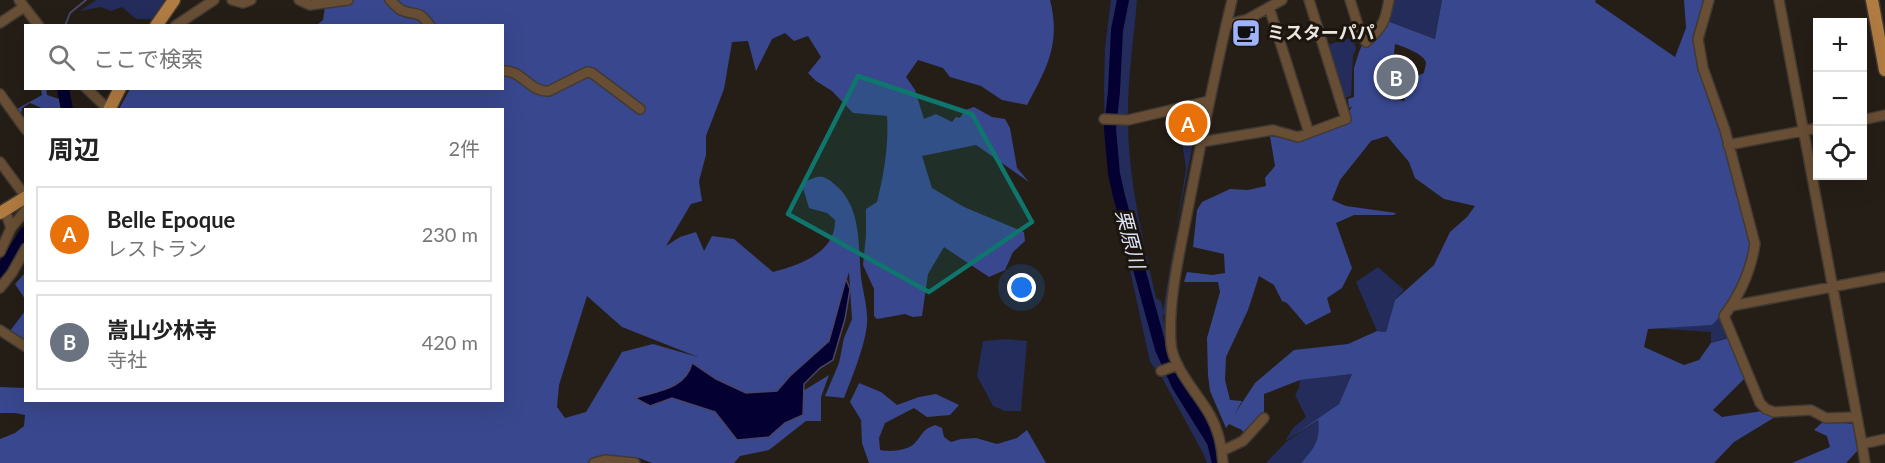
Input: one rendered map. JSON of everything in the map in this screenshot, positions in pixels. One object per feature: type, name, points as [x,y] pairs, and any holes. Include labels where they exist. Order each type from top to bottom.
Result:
[{"type":"main road","points":[[157,24],[174,0]]},
{"type":"main road","points":[[1872,0],[1885,68]]},
{"type":"main road","points":[[110,108],[119,90]]},
{"type":"main road","points":[[3,212],[24,198]]},
{"type":"street","points":[[178,24],[214,0]]},
{"type":"street","points":[[232,0],[243,3],[251,0]]},
{"type":"street","points":[[299,0],[310,5],[348,0]]},
{"type":"street","points":[[390,0],[401,9],[416,12],[424,17],[429,24]]},
{"type":"street","points":[[1223,463],[1220,437],[1210,416],[1175,366],[1171,347],[1171,320],[1176,272],[1209,101],[1232,0]]},
{"type":"street","points":[[1226,25],[1248,19],[1282,0]]},
{"type":"street","points":[[1201,142],[1273,130],[1298,137],[1346,119],[1309,0]]},
{"type":"street","points":[[1350,0],[1361,35],[1366,42],[1380,30],[1385,21],[1389,0]]},
{"type":"street","points":[[1709,0],[1698,39],[1703,68],[1728,145],[1755,244],[1753,258],[1745,280],[1724,316],[1760,403],[1766,410],[1774,412],[1811,410],[1826,418],[1857,417]]},
{"type":"street","points":[[1779,0],[1830,288],[1865,463]]},
{"type":"street","points":[[0,23],[21,4],[37,24]]},
{"type":"street","points":[[1269,7],[1309,133]]},
{"type":"street","points":[[504,71],[513,72],[542,91],[549,91],[587,72],[592,73],[640,109]]},
{"type":"street","points":[[88,90],[107,108]]},
{"type":"street","points":[[0,94],[24,127]]},
{"type":"street","points":[[1104,119],[1128,120],[1209,101]]},
{"type":"street","points":[[1867,119],[1885,115]]},
{"type":"street","points":[[1728,145],[1813,129]]},
{"type":"street","points":[[0,162],[24,194]]},
{"type":"street","points":[[3,212],[11,223],[11,228]]},
{"type":"street","points":[[0,252],[11,228],[24,212]]},
{"type":"street","points":[[0,288],[24,252]]},
{"type":"street","points":[[1731,306],[1885,277]]},
{"type":"street","points":[[0,330],[24,346]]},
{"type":"street","points":[[1161,371],[1175,366]]},
{"type":"street","points":[[1222,451],[1243,441],[1264,418]]},
{"type":"street","points":[[1862,444],[1885,439]]},
{"type":"street","points":[[594,463],[605,460],[635,463]]},
{"type":"highlighted area","points":[[858,76],[972,114],[1032,222],[929,292],[788,214]]},
{"type":"shaded area","points":[[96,0],[169,0],[154,19],[136,19],[122,7],[111,11],[101,7],[80,11]]},
{"type":"shaded area","points":[[326,0],[1050,0],[1054,29],[1053,42],[1046,67],[1027,105],[1002,100],[981,86],[950,77],[943,68],[918,60],[906,77],[915,90],[924,119],[936,114],[952,122],[956,117],[960,118],[965,110],[974,107],[992,117],[1005,119],[1010,128],[1017,168],[1029,182],[976,145],[922,156],[932,188],[964,207],[1024,232],[1025,241],[1013,252],[1005,270],[989,277],[944,247],[928,274],[922,316],[913,317],[905,314],[877,319],[874,316],[874,289],[863,265],[866,209],[877,202],[880,191],[887,148],[887,116],[853,113],[832,91],[808,73],[821,57],[808,36],[794,41],[785,33],[772,39],[756,71],[748,41],[732,42],[724,89],[706,136],[706,155],[699,181],[702,201],[691,204],[666,246],[680,237],[696,232],[704,251],[712,236],[734,239],[773,272],[783,269],[814,256],[823,249],[834,231],[835,220],[827,213],[809,208],[803,188],[805,182],[816,177],[826,178],[842,192],[849,202],[857,226],[867,317],[866,331],[855,371],[844,398],[825,396],[839,363],[844,338],[852,319],[849,272],[829,341],[784,384],[803,391],[829,375],[821,397],[821,421],[806,421],[769,450],[740,456],[734,463],[652,463],[639,458],[600,458],[588,463],[0,463],[0,439],[15,433],[24,426],[25,415],[0,413],[0,387],[24,388],[24,402],[504,402],[504,108],[120,108],[129,90],[504,90],[504,24],[318,24],[323,20]],"holes":[[[587,296],[622,327],[698,357],[653,344],[622,352],[586,412],[565,418],[557,407],[559,385]]]},
{"type":"shaded area","points":[[1111,0],[1137,0],[1129,90],[1129,142],[1137,210],[1156,298],[1161,301],[1163,311],[1186,169],[1181,133],[1195,132],[1176,231],[1165,315],[1163,315],[1175,366],[1211,431],[1221,463],[1207,463],[1161,376],[1150,362],[1115,201],[1105,138],[1105,48]]},
{"type":"shaded area","points":[[1390,0],[1442,0],[1435,39],[1387,21]]},
{"type":"shaded area","points":[[1442,0],[1596,0],[1595,2],[1675,57],[1686,28],[1684,0],[1704,0],[1694,36],[1752,245],[1731,306],[1712,325],[1648,329],[1644,347],[1684,365],[1699,360],[1711,343],[1732,337],[1746,377],[1713,410],[1722,417],[1769,410],[1785,411],[1734,442],[1714,463],[1301,463],[1316,443],[1318,420],[1285,441],[1339,404],[1352,374],[1300,380],[1264,394],[1264,414],[1244,434],[1242,430],[1229,424],[1226,428],[1210,391],[1208,375],[1207,338],[1220,292],[1218,282],[1184,282],[1187,272],[1212,275],[1225,273],[1224,254],[1193,247],[1197,210],[1202,202],[1230,189],[1248,190],[1266,186],[1265,178],[1275,166],[1270,136],[1299,141],[1350,120],[1348,114],[1352,106],[1349,108],[1348,99],[1354,97],[1354,68],[1359,52],[1362,45],[1385,22],[1388,28],[1387,21],[1435,39]],"holes":[[[1395,44],[1418,54],[1426,63],[1424,73],[1415,77],[1404,101],[1388,98],[1390,89],[1385,88],[1386,72],[1392,73]],[[1387,136],[1409,162],[1415,178],[1444,199],[1475,206],[1467,217],[1450,232],[1434,265],[1395,300],[1386,332],[1377,331],[1348,344],[1294,350],[1255,383],[1234,415],[1242,401],[1230,400],[1225,380],[1226,357],[1248,310],[1259,276],[1274,285],[1282,301],[1287,303],[1306,325],[1331,312],[1327,298],[1342,288],[1352,268],[1336,223],[1354,215],[1394,215],[1396,213],[1346,206],[1332,200],[1340,180],[1371,141]]]},
{"type":"shaded area","points":[[1353,37],[1356,49],[1353,56],[1351,96],[1344,98],[1328,45]]},
{"type":"shaded area","points":[[41,90],[46,90],[47,95],[59,99],[62,108],[42,108],[30,103],[22,108],[21,115],[24,116],[24,123],[17,109],[42,95]]},
{"type":"shaded area","points":[[24,237],[24,247],[0,286],[0,273]]},
{"type":"shaded area","points":[[1378,267],[1404,290],[1395,300],[1386,332],[1377,331],[1356,282]]},
{"type":"shaded area","points":[[24,274],[24,298],[15,284]]},
{"type":"shaded area","points":[[846,279],[850,289],[845,319],[833,360],[820,368],[804,384],[803,415],[785,423],[769,437],[737,440],[715,412],[672,398],[650,406],[635,398],[677,384],[689,372],[692,363],[716,379],[746,393],[777,391],[790,376],[829,341]]},
{"type":"shaded area","points":[[24,312],[24,344],[10,331]]},
{"type":"shaded area","points":[[1720,317],[1729,337],[1711,343],[1711,332],[1651,328],[1712,325]]},
{"type":"shaded area","points":[[1005,339],[1027,341],[1021,411],[1005,411],[993,406],[977,376],[983,341]]},
{"type":"shaded area","points":[[1352,374],[1339,404],[1285,441],[1293,428],[1306,417],[1295,395],[1300,380]]},
{"type":"shaded area","points":[[859,383],[881,392],[897,405],[936,394],[959,405],[950,415],[927,417],[914,408],[885,423],[879,438],[880,450],[893,451],[907,448],[935,425],[942,428],[944,437],[951,442],[976,438],[997,444],[1017,438],[1027,430],[1046,463],[869,463],[862,443],[861,420],[850,402]]},
{"type":"shaded area","points":[[1318,420],[1320,434],[1310,454],[1301,463],[1266,463],[1286,442]]},
{"type":"shaded area","points":[[1824,421],[1854,424],[1858,450],[1846,463],[1792,463],[1830,447],[1827,436],[1814,430]]},
{"type":"waterway","points":[[66,24],[70,13],[86,0]]},
{"type":"waterway","name":"栗原川","points":[[1123,0],[1117,30],[1110,129],[1114,174],[1161,349],[1178,386],[1213,442],[1218,463]]},
{"type":"waterway","points":[[63,90],[67,108]]},
{"type":"waterway","points":[[0,272],[24,235]]},
{"type":"place","name":"ミスターパパ","points":[[1246,33]]},
{"type":"place","name":"嵩山少林寺","points":[[1396,77]]},
{"type":"place","name":"Belle Epoque","points":[[1188,123]]}]
